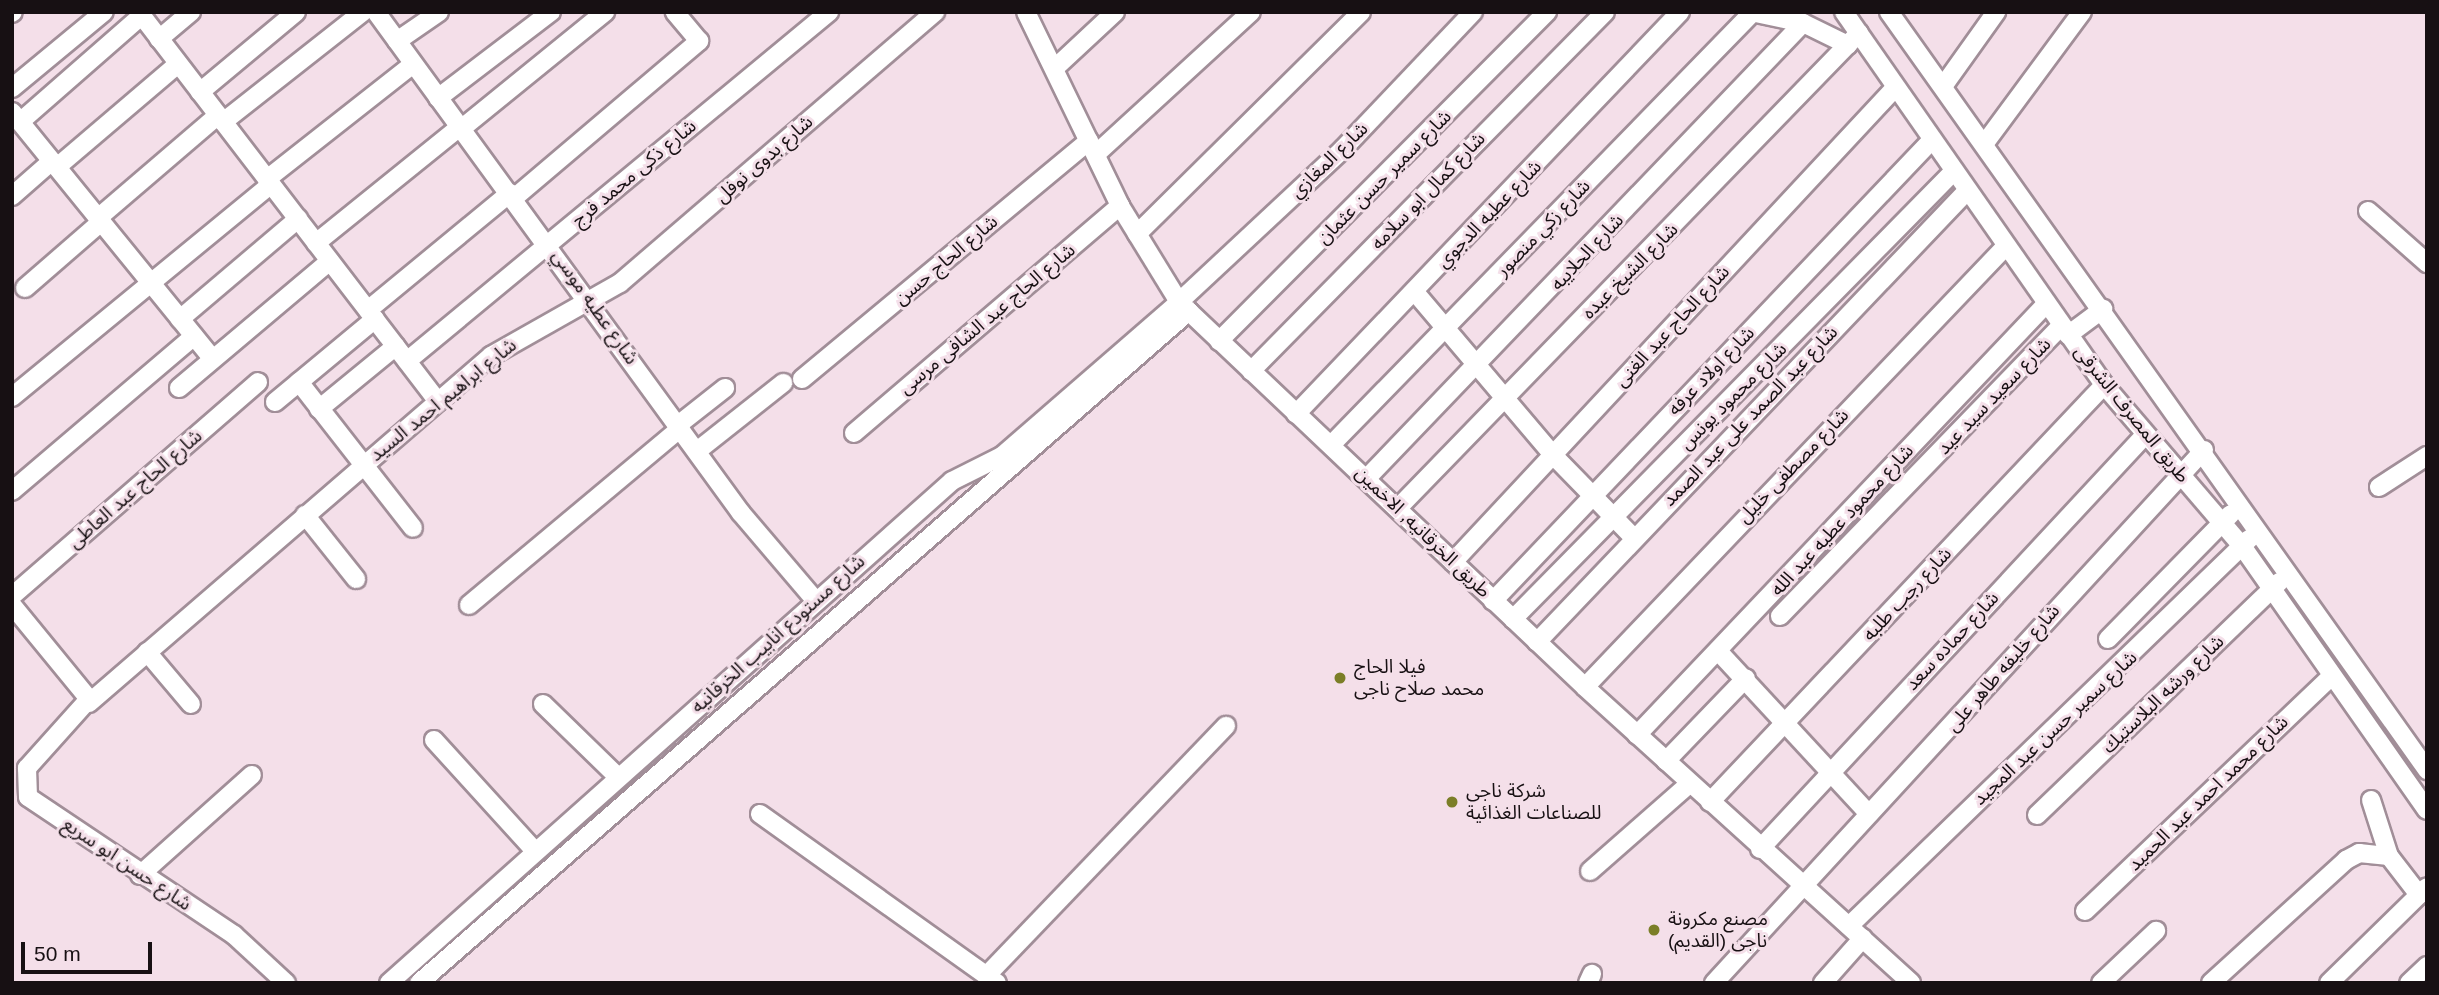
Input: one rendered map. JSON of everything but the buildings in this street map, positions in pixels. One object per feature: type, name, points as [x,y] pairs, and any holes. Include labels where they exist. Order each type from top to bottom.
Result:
[{"type":"street","points":[[12,88],[104,12]]},
{"type":"street","points":[[159,39],[191,12]]},
{"type":"street","points":[[200,92],[296,12]]},
{"type":"street","points":[[25,288],[100,220],[220,119],[363,12]]},
{"type":"street","name":"شارع عطيه موسي","points":[[376,12],[460,128],[550,243],[697,451],[815,600]]},
{"type":"street","points":[[397,41],[439,12]]},
{"type":"street","points":[[438,98],[551,12]]},
{"type":"street","points":[[316,243],[605,12]]},
{"type":"street","points":[[275,402],[371,315],[699,41],[675,12]]},
{"type":"street","name":"شارع ذكى محمد فرج","points":[[407,361],[828,12]]},
{"type":"street","name":"شارع بدوى نوفل","points":[[592,302],[935,12]]},
{"type":"street","name":"طريق الخرقانيه, الاخمين","points":[[1026,12],[1121,206],[1184,307],[1296,414],[1332,444],[1585,687],[1760,849],[1911,983]]},
{"type":"street","points":[[1055,68],[1115,12]]},
{"type":"street","name":"شارع الحاج حسن","points":[[802,379],[1093,148],[1251,12]]},
{"type":"street","points":[[1137,234],[1360,12]]},
{"type":"street","name":"شارع المغازي","points":[[1184,307],[1343,149],[1473,12]]},
{"type":"street","name":"شارع سمير حسن عثمان","points":[[1219,341],[1547,12]]},
{"type":"street","name":"شارع كمال ابو سلامه","points":[[1251,371],[1605,12]]},
{"type":"street","name":"شارع عطيه الدجوي","points":[[1296,414],[1680,12]]},
{"type":"street","points":[[1752,12],[1803,23],[1854,39]]},
{"type":"street","name":"شارع زكي منصور","points":[[1332,444],[1752,12]]},
{"type":"street","name":"طريق المصرف الشرقى","points":[[1844,12],[1854,39],[1894,90],[2104,385],[2242,546],[2427,810]]},
{"type":"street","points":[[1944,85],[1996,12]]},
{"type":"street","points":[[1985,143],[2082,12]]},
{"type":"street","points":[[213,359],[16,117],[140,14],[438,401]]},
{"type":"street","name":"طريق المصرف الشرقى","points":[[1897,16],[2427,770]]},
{"type":"street","name":"شارع الحلايبه","points":[[1367,478],[1803,23]]},
{"type":"street","name":"شارع الشيخ عبده","points":[[1398,508],[1854,39]]},
{"type":"street","points":[[12,196],[178,64]]},
{"type":"street","points":[[12,397],[414,64]]},
{"type":"street","name":"شارع الحاج عبد الغنى","points":[[1453,562],[1894,90]]},
{"type":"street","name":"شارع اولاد عرفه","points":[[1493,601],[1930,142]]},
{"type":"street","name":"شارع محمود يونس","points":[[1513,619],[1952,173]]},
{"type":"street","name":"شارع عبد الصمد على عبد الصمد","points":[[1537,642],[1633,537],[1966,192]]},
{"type":"street","name":"شارع الحاج عبد الشافى مرسى","points":[[854,432],[1121,206]]},
{"type":"street","points":[[2368,211],[2427,263]]},
{"type":"street","points":[[180,320],[298,219]]},
{"type":"street","name":"شارع مصطفى خليل","points":[[1585,687],[2005,247]]},
{"type":"street","points":[[179,388],[330,261]]},
{"type":"street","points":[[1414,291],[1552,454],[1633,537]]},
{"type":"street","name":"شارع ابراهيم احمد السيد","points":[[147,652],[362,465],[508,344],[592,302]]},
{"type":"street","name":"شارع محمود عطيه عبد الله","points":[[1637,735],[2046,304]]},
{"type":"street","name":"شارع مستودع انابيب الخرقانيه","points":[[389,983],[815,600],[952,481],[1002,456],[1184,307]]},
{"type":"street","name":"شارع مستودع انابيب الخرقانيه","points":[[419,983],[1184,307]]},
{"type":"street","name":"شارع سعيد سيد عيد","points":[[1780,616],[2065,330],[2104,309]]},
{"type":"street","points":[[12,491],[194,336]]},
{"type":"street","points":[[319,409],[396,346]]},
{"type":"street","name":"شارع الحاج عبد العاطى","points":[[12,596],[258,382]]},
{"type":"street","points":[[299,382],[413,528]]},
{"type":"street","points":[[697,451],[783,383]]},
{"type":"street","name":"شارع رجب طلبه","points":[[1710,803],[2104,385]]},
{"type":"street","points":[[469,605],[725,388]]},
{"type":"street","name":"شارع حماده سعد","points":[[1760,849],[2145,435]]},
{"type":"street","name":"شارع خليفه طاهر على","points":[[1714,983],[2204,450]]},
{"type":"street","points":[[2379,487],[2427,456]]},
{"type":"street","points":[[2108,639],[2241,504]]},
{"type":"street","points":[[304,515],[356,579]]},
{"type":"street","name":"شارع سمير حسن عبد المجيد","points":[[1823,983],[1856,932],[2259,529]]},
{"type":"street","name":"شارع ورشه البلاستيك","points":[[2037,815],[2289,572]]},
{"type":"street","points":[[12,605],[82,685],[89,702]]},
{"type":"street","points":[[1718,651],[1787,722],[1869,814]]},
{"type":"street","points":[[147,652],[191,704]]},
{"type":"street","name":"شارع حسن ابو سريع","points":[[147,652],[89,702],[27,768],[24,790],[40,809],[234,935],[286,983]]},
{"type":"street","name":"شارع محمد احمد عبد الحميد","points":[[2085,911],[2332,676]]},
{"type":"street","points":[[1666,761],[1746,678]]},
{"type":"street","points":[[543,704],[618,777]]},
{"type":"street","points":[[760,814],[993,979],[1226,726]]},
{"type":"street","points":[[434,740],[535,851]]},
{"type":"street","points":[[140,875],[252,775]]},
{"type":"street","points":[[1590,871],[1689,783]]},
{"type":"street","points":[[2329,983],[2423,891],[2389,856],[2371,800]]},
{"type":"street","points":[[2211,983],[2346,860],[2359,853],[2389,856]]},
{"type":"street","points":[[2101,983],[2156,932]]},
{"type":"street","points":[[2409,983],[2427,966]]},
{"type":"place","name":"فيلا الحاج محمد صلاح ناجى","points":[[1340,678]]},
{"type":"place","name":"شركة ناجى للصناعات الغذائية","points":[[1452,802]]},
{"type":"place","name":"مصنع مكرونة ناجى (القديم)","points":[[1654,930]]}]
